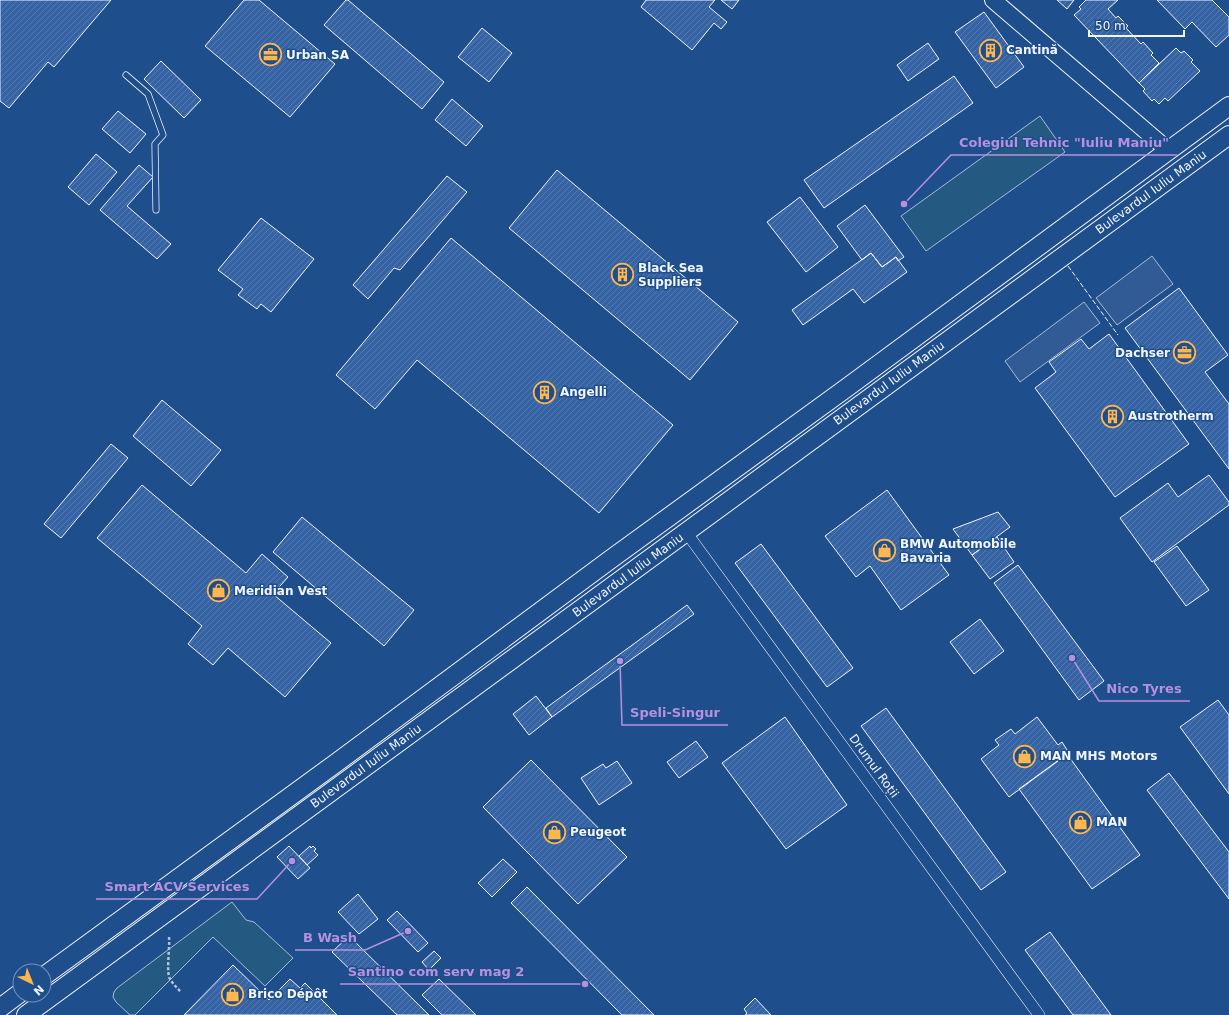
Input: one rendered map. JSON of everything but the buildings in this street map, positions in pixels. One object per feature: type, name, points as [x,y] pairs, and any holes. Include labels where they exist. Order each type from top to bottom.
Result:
[{"type":"main road","name":"Bulevardul Iuliu Maniu","points":[[52,971],[1229,106]]},
{"type":"main road","name":"Bulevardul Iuliu Maniu","points":[[26,1015],[1229,135]]},
{"type":"main road","points":[[972,323],[987,304],[1000,292],[1027,273],[1037,262],[1038,256],[1033,250]]},
{"type":"main road","points":[[318,801],[322,784],[336,763]]},
{"type":"main road","points":[[52,974],[72,982]]},
{"type":"main road","points":[[52,980],[57,993]]},
{"type":"main road","points":[[0,1008],[12,999]]},
{"type":"street","points":[[993,0],[1168,150]]},
{"type":"street","name":"Drumul Roții","points":[[686,532],[1040,1015]]},
{"type":"lane","points":[[126,76],[148,94],[163,134],[155,144],[156,210]]},
{"type":"path","points":[[169,937],[170,950],[167,971],[169,978],[181,992]]},
{"type":"shaded area","points":[[1040,116],[1065,152],[926,251],[901,216]]},
{"type":"shaded area","points":[[1152,256],[1173,284],[1117,325],[1096,298]]},
{"type":"shaded area","points":[[1084,302],[1100,323],[1020,382],[1005,361]]},
{"type":"shaded area","points":[[232,902],[246,920],[254,922],[293,958],[265,986],[213,937],[135,1015],[130,1015],[116,1002],[113,997],[117,988]]},
{"type":"fence","points":[[1068,266],[1118,335]]},
{"type":"place","name":"Cantină","points":[[990,50]]},
{"type":"place","name":"Urban SA","points":[[270,55]]},
{"type":"place","name":"Colegiul Tehnic \"Iuliu Maniu\"","points":[[904,204]]},
{"type":"place","name":"Black Sea Suppliers","points":[[623,275]]},
{"type":"place","name":"Dachser","points":[[1185,353]]},
{"type":"place","name":"Angelli","points":[[545,392]]},
{"type":"place","name":"Austrotherm","points":[[1112,416]]},
{"type":"place","name":"BMW Automobile Bavaria","points":[[884,551]]},
{"type":"place","name":"Meridian Vest","points":[[218,591]]},
{"type":"place","name":"Nico Tyres","points":[[1072,658]]},
{"type":"place","name":"Speli-Singur","points":[[620,661]]},
{"type":"place","name":"MAN MHS Motors","points":[[1024,756]]},
{"type":"place","name":"MAN","points":[[1080,822]]},
{"type":"place","name":"Peugeot","points":[[555,832]]},
{"type":"place","name":"Smart ACV Services","points":[[292,861]]},
{"type":"place","name":"B Wash","points":[[408,931]]},
{"type":"place","name":"Santino com serv mag 2","points":[[585,984]]},
{"type":"place","name":"Brico Dépôt","points":[[233,994]]}]
